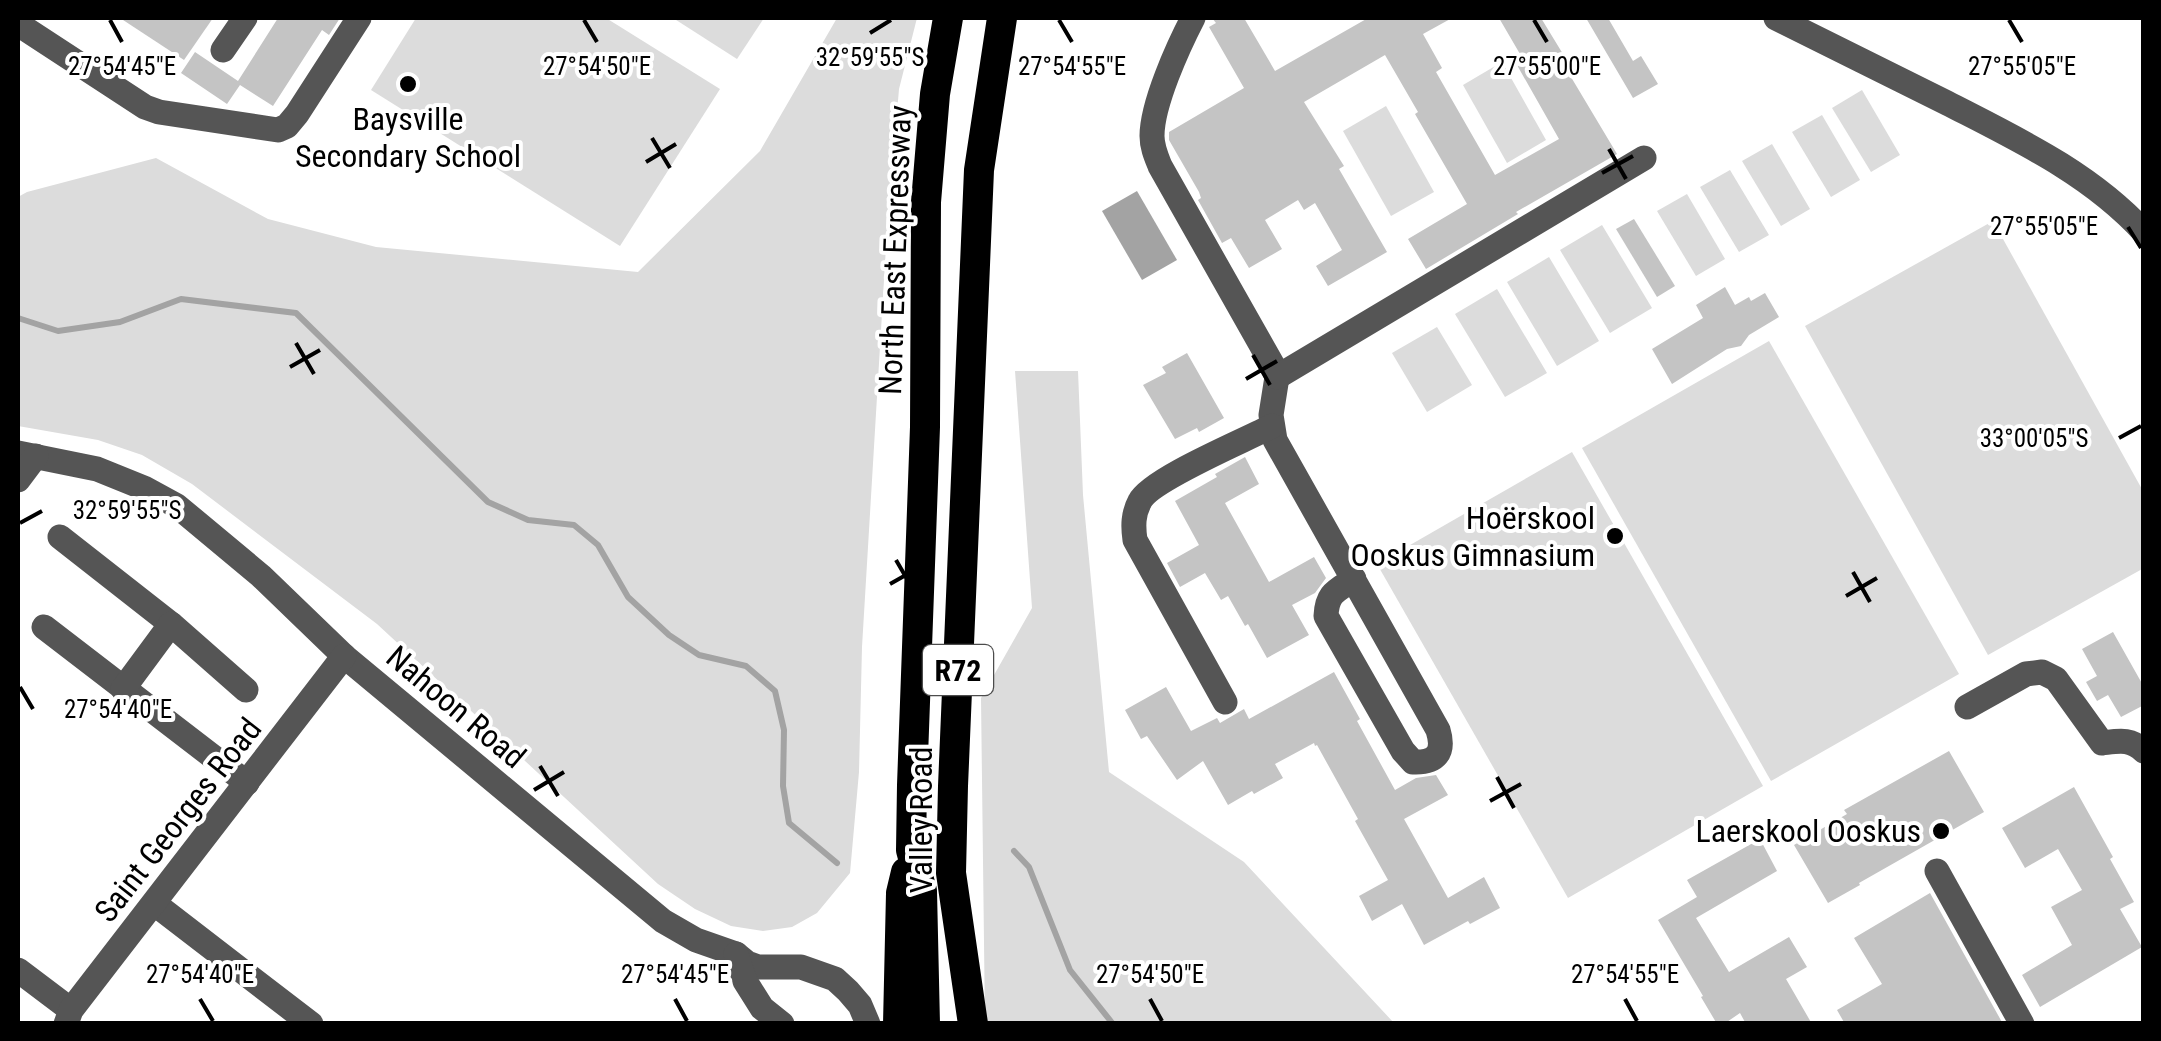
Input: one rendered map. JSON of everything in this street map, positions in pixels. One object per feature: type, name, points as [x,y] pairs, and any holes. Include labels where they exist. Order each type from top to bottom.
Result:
[{"type":"highway","name":"North East Expressway","points":[[925,427],[926,202],[935,94],[948,18]]},
{"type":"highway","name":"Valley Road","points":[[974,1024],[951,872],[979,170],[1002,18]]},
{"type":"highway","name":"Valley Road","points":[[925,427],[911,850],[922,891],[926,1024]]},
{"type":"highway","points":[[898,1024],[901,892],[911,850]]},
{"type":"street","points":[[223,50],[245,18]]},
{"type":"street","points":[[18,24],[145,107],[278,130],[298,114],[359,18]]},
{"type":"street","points":[[1194,18],[1182,38],[1158,104],[1152,134],[1154,151],[1272,364],[1277,376],[1270,415],[1275,440],[1354,579],[1438,730],[1442,744],[1438,755],[1425,763],[1413,762],[1402,751],[1326,616],[1326,604],[1332,593],[1354,579]]},
{"type":"street","points":[[1776,18],[2036,148],[2096,188],[2144,232]]},
{"type":"street","points":[[1277,376],[1644,158]]},
{"type":"street","points":[[1226,702],[1136,540],[1133,523],[1141,498],[1159,483],[1272,426]]},
{"type":"street","points":[[18,480],[27,455],[97,469],[144,488],[177,506],[262,576],[344,656]]},
{"type":"street","points":[[60,537],[171,624],[246,690]]},
{"type":"street","points":[[123,689],[171,624]]},
{"type":"street","points":[[44,627],[247,784]]},
{"type":"street","name":"Saint Georges Road","points":[[69,1017],[344,656]]},
{"type":"street","name":"Nahoon Road","points":[[344,656],[663,922],[696,940],[736,954],[746,964],[758,968],[801,967],[835,979],[860,1005],[868,1024]]},
{"type":"street","points":[[1364,683],[1400,662]]},
{"type":"street","points":[[1967,706],[2026,674],[2042,672],[2056,678],[2102,743],[2135,742],[2144,751]]},
{"type":"street","points":[[1937,871],[2022,1024]]},
{"type":"street","points":[[156,904],[311,1024]]},
{"type":"street","points":[[736,954],[745,981],[762,1008],[782,1024]]},
{"type":"street","points":[[18,970],[69,1017]]},
{"type":"shaded area","points":[[416,18],[606,18],[720,89],[620,246],[371,90]]},
{"type":"shaded area","points":[[673,18],[764,18],[737,59]]},
{"type":"shaded area","points":[[837,18],[917,18],[899,89],[887,230],[862,647],[859,772],[850,873],[817,913],[792,927],[763,931],[731,926],[695,909],[658,884],[377,624],[192,484],[142,455],[98,440],[18,426],[18,197],[156,158],[268,219],[376,247],[638,272],[760,151]]},
{"type":"shaded area","points":[[1502,62],[1546,140],[1507,163],[1463,85]]},
{"type":"shaded area","points":[[1862,90],[1900,155],[1871,172],[1832,108]]},
{"type":"shaded area","points":[[1386,106],[1434,192],[1391,216],[1343,131]]},
{"type":"shaded area","points":[[1822,115],[1860,180],[1831,197],[1792,132]]},
{"type":"shaded area","points":[[1772,144],[1810,209],[1781,226],[1742,161]]},
{"type":"shaded area","points":[[1730,170],[1769,235],[1739,252],[1700,187]]},
{"type":"shaded area","points":[[1137,191],[1177,260],[1142,280],[1102,211]]},
{"type":"shaded area","points":[[1687,194],[1725,259],[1696,276],[1657,211]]},
{"type":"shaded area","points":[[1993,221],[2143,491],[2144,568],[1988,655],[1805,326]]},
{"type":"shaded area","points":[[1602,225],[1652,308],[1610,333],[1560,250]]},
{"type":"shaded area","points":[[1549,257],[1599,341],[1557,366],[1507,282]]},
{"type":"shaded area","points":[[1497,289],[1547,373],[1505,397],[1455,314]]},
{"type":"shaded area","points":[[1437,327],[1472,385],[1427,412],[1392,353]]},
{"type":"shaded area","points":[[1769,341],[1959,674],[1771,781],[1582,448]]},
{"type":"shaded area","points":[[1015,371],[1078,371],[1083,495],[1109,772],[1244,862],[1394,1023],[985,1023],[981,698],[1032,608]]},
{"type":"shaded area","points":[[1572,452],[1763,786],[1568,898],[1377,564]]},
{"type":"building","points":[[120,18],[213,18],[184,60]]},
{"type":"building","points":[[278,18],[340,18],[329,35],[322,30],[273,106],[240,85],[227,104],[181,73],[195,52],[238,81]]},
{"type":"building","points":[[1212,18],[1244,18],[1275,71],[1368,18],[1452,18],[1423,34],[1442,68],[1436,72],[1495,175],[1559,139],[1513,58],[1520,54],[1499,18],[1541,18],[1566,59],[1562,62],[1617,154],[1426,269],[1408,239],[1467,204],[1385,55],[1304,102],[1344,166],[1339,169],[1387,252],[1328,286],[1316,266],[1342,250],[1315,203],[1304,210],[1298,200],[1265,220],[1282,249],[1249,268],[1231,238],[1222,243],[1169,140],[1169,132],[1244,88],[1209,27],[1216,23]]},
{"type":"building","points":[[1586,18],[1608,18],[1633,61],[1641,56],[1658,84],[1633,98]]},
{"type":"building","points":[[1634,219],[1675,286],[1657,297],[1616,229]]},
{"type":"building","points":[[1725,287],[1735,305],[1765,293],[1779,317],[1749,335],[1741,346],[1727,349],[1672,384],[1652,349],[1703,318],[1696,305]]},
{"type":"building","points":[[1187,353],[1224,418],[1199,432],[1197,428],[1175,439],[1143,385],[1166,373],[1162,367]]},
{"type":"building","points":[[1245,457],[1259,484],[1225,503],[1269,582],[1314,557],[1326,578],[1315,593],[1292,605],[1309,635],[1267,658],[1228,596],[1221,600],[1205,573],[1180,587],[1167,563],[1199,545],[1175,501]]},
{"type":"building","points":[[2113,632],[2144,687],[2144,705],[2121,717],[2108,695],[2097,701],[2086,682],[2097,676],[2082,649]]},
{"type":"building","points":[[1334,672],[1395,790],[1416,778],[1436,775],[1448,795],[1404,819],[1448,898],[1484,877],[1500,908],[1424,945],[1402,904],[1372,921],[1359,896],[1388,880],[1317,745],[1314,743],[1275,764],[1283,778],[1228,805],[1203,761],[1177,780],[1147,736],[1141,739],[1125,710],[1166,687],[1191,731],[1217,718],[1220,723],[1244,709],[1249,719]]},
{"type":"building","points":[[1949,751],[1984,812],[1828,903],[1794,845],[1847,814],[1844,810]]},
{"type":"building","points":[[2074,787],[2134,902],[2120,909],[2142,947],[2040,1007],[2022,975],[2072,945],[2051,907],[2082,890],[2058,849],[2025,868],[2002,828]]},
{"type":"building","points":[[1760,839],[1777,871],[1696,918],[1729,972],[1789,937],[1807,967],[1786,979],[1812,1024],[1746,1024],[1740,1013],[1724,1024],[1717,1024],[1658,920],[1697,897],[1687,880]]},
{"type":"building","points":[[1930,893],[2003,1024],[1845,1024],[1837,1010],[1882,984],[1854,938]]},
{"type":"waterway","points":[[18,318],[58,331],[120,322],[181,299],[296,313],[488,502],[528,520],[574,525],[598,545],[628,597],[669,635],[699,655],[746,666],[775,691],[784,730],[783,786],[789,823],[837,863]]},
{"type":"waterway","points":[[1014,851],[1029,867],[1070,970],[1113,1024]]},
{"type":"place","name":"Baysville Secondary School","points":[[408,84]]},
{"type":"place","name":"Hoërskool Ooskus Gimnasium","points":[[1615,536]]},
{"type":"place","name":"Laerskool Ooskus","points":[[1941,831]]}]
